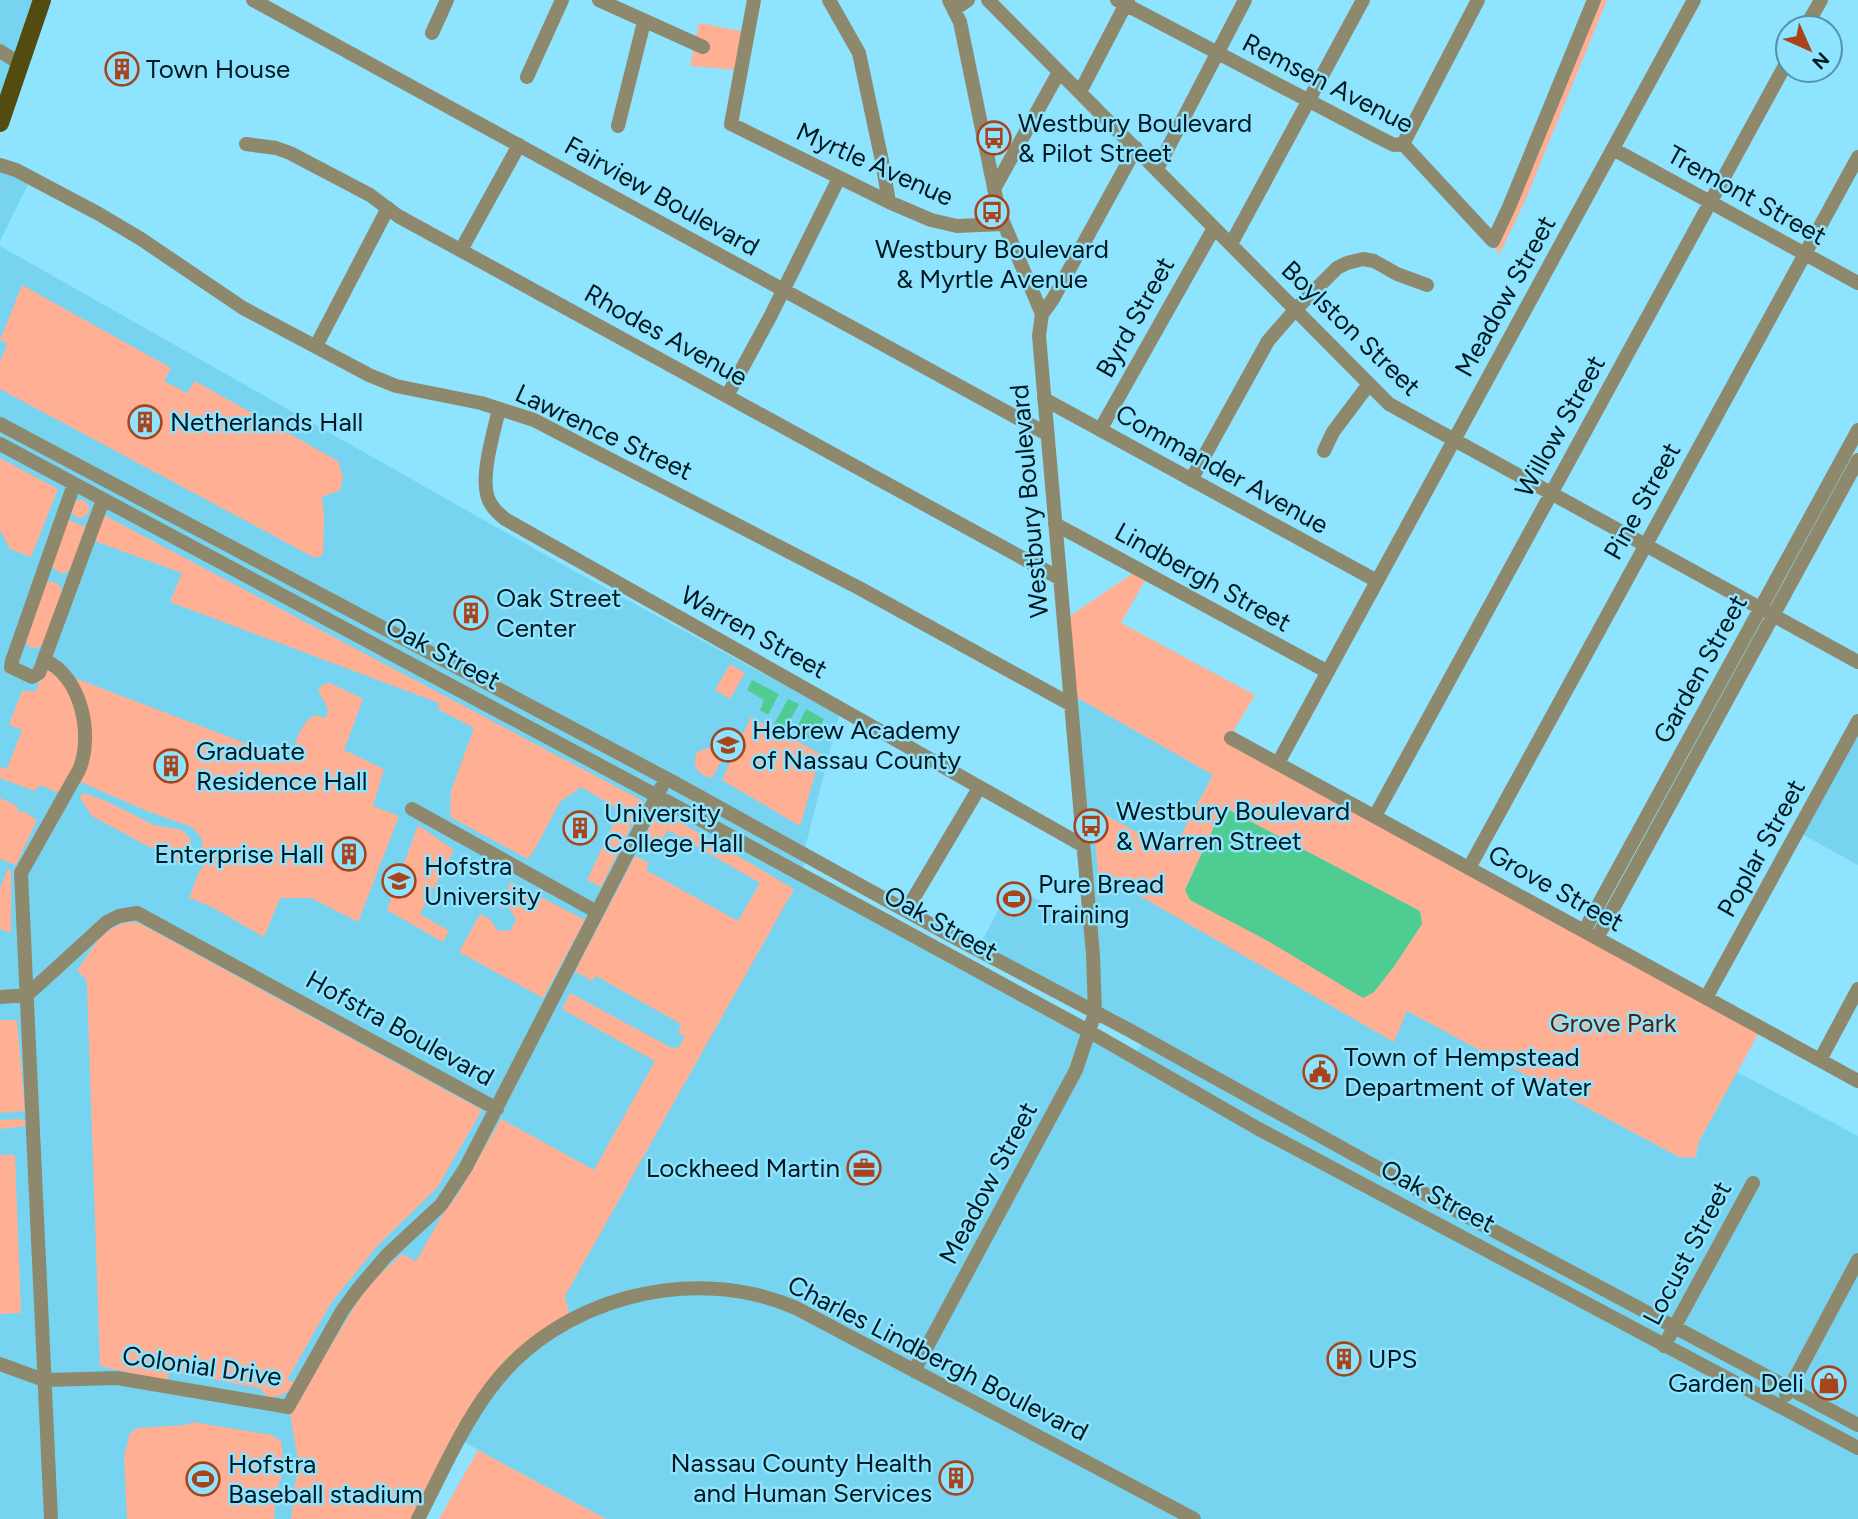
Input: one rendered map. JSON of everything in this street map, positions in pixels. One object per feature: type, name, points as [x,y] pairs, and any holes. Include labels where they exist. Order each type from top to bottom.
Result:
[{"type":"main road","points":[[0,124],[42,0]]},
{"type":"street","name":"Fairview Boulevard","points":[[253,0],[1048,434]]},
{"type":"street","points":[[432,33],[447,0]]},
{"type":"street","points":[[527,78],[562,0]]},
{"type":"street","points":[[598,0],[703,47]]},
{"type":"street","name":"Myrtle Avenue","points":[[754,0],[731,124],[930,220],[957,226],[1004,224]]},
{"type":"street","points":[[829,0],[861,61],[889,202]]},
{"type":"street","points":[[952,5],[968,0]]},
{"type":"street","name":"Boylston Street","points":[[988,0],[1398,411],[1858,662]]},
{"type":"street","points":[[1157,169],[1245,0]]},
{"type":"street","points":[[1231,244],[1363,0]]},
{"type":"street","points":[[1402,144],[1478,0]]},
{"type":"street","name":"Remsen Avenue","points":[[1123,2],[1378,138],[1394,145],[1402,144],[1493,241],[1594,0]]},
{"type":"street","name":"Meadow Street","points":[[1278,763],[1694,0]]},
{"type":"street","points":[[1080,92],[1123,2]]},
{"type":"street","name":"Westbury Boulevard","points":[[952,5],[960,22],[994,189],[1004,224],[1042,314],[1039,336],[1095,1013]]},
{"type":"street","points":[[618,126],[644,22]]},
{"type":"street","points":[[0,51],[20,64]]},
{"type":"street","points":[[994,189],[1059,72]]},
{"type":"street","name":"Willow Street","points":[[1375,816],[1775,84]]},
{"type":"street","name":"Rhodes Avenue","points":[[246,144],[276,148],[289,153],[370,195],[398,216],[1059,578]]},
{"type":"street","points":[[461,250],[519,145]]},
{"type":"street","points":[[1042,314],[1053,299],[1136,148]]},
{"type":"street","name":"Tremont Street","points":[[1613,149],[1858,283]]},
{"type":"street","name":"Pine Street","points":[[1469,868],[1858,157]]},
{"type":"street","name":"Lawrence Street","points":[[0,165],[16,170],[99,214],[141,239],[225,297],[369,374],[396,386],[481,403],[534,420],[859,588],[1070,704]]},
{"type":"street","points":[[727,396],[839,178]]},
{"type":"street","points":[[316,346],[388,208]]},
{"type":"street","name":"Byrd Street","points":[[1100,430],[1214,228]]},
{"type":"street","points":[[1191,480],[1268,341],[1337,268],[1356,260],[1374,261],[1397,274],[1427,285]]},
{"type":"street","points":[[1324,451],[1333,432],[1369,384]]},
{"type":"street","name":"Commander Avenue","points":[[1044,399],[1377,581]]},
{"type":"street","name":"Warren Street","points":[[499,409],[486,474],[486,489],[488,499],[505,519],[1082,845]]},
{"type":"street","name":"Oak Street","points":[[0,424],[666,778],[1430,1198],[1858,1425]]},
{"type":"street","name":"Garden Street","points":[[1590,934],[1852,461],[1858,430]]},
{"type":"street","name":"Oak Street","points":[[0,444],[657,796],[1090,1032],[1259,1129],[1858,1448]]},
{"type":"street","points":[[75,484],[11,667],[14,670],[35,676],[44,660],[103,500]]},
{"type":"street","name":"Lindbergh Street","points":[[1055,524],[1328,672]]},
{"type":"street","points":[[380,647],[388,631]]},
{"type":"street","points":[[44,660],[57,666],[73,689],[84,715],[84,757],[22,873],[51,1519]]},
{"type":"street","name":"Poplar Street","points":[[1706,998],[1858,721]]},
{"type":"street","name":"Grove Street","points":[[1231,738],[1858,1081]]},
{"type":"street","name":"Hofstra Boulevard","points":[[27,995],[107,922],[119,916],[137,913],[497,1109],[666,778]]},
{"type":"street","points":[[906,911],[979,788]]},
{"type":"street","points":[[412,809],[597,912]]},
{"type":"street","points":[[1064,996],[1079,995],[1093,976]]},
{"type":"street","points":[[1820,1060],[1858,989]]},
{"type":"street","points":[[0,997],[27,995]]},
{"type":"street","name":"Meadow Street","points":[[914,1371],[1076,1070],[1095,1013]]},
{"type":"street","points":[[1259,1129],[1269,1108]]},
{"type":"street","name":"Colonial Drive","points":[[0,1364],[44,1380],[117,1378],[288,1407],[350,1300],[387,1255],[446,1198],[467,1167],[497,1109]]},
{"type":"street","name":"Locust Street","points":[[1664,1346],[1753,1183]]},
{"type":"street","points":[[1422,1216],[1430,1198]]},
{"type":"street","points":[[1780,1407],[1858,1260]]},
{"type":"street","name":"Charles Lindbergh Boulevard","points":[[418,1519],[468,1423],[490,1389],[506,1370],[544,1336],[579,1316],[631,1297],[695,1288],[721,1288],[755,1293],[796,1308],[1194,1519]]},
{"type":"shaded area","points":[[0,0],[42,0],[0,123]]},
{"type":"shaded area","points":[[0,165],[31,178],[0,241]]},
{"type":"shaded area","points":[[0,246],[556,561],[839,715],[806,844],[803,873],[1134,1056],[1143,1042],[977,950],[1012,885],[1089,929],[1069,693],[1213,774],[1148,900],[1394,1041],[1406,1010],[1679,1157],[1696,1157],[1699,1141],[1737,1072],[1858,1136],[1858,1519],[606,1519],[460,1439],[418,1519],[0,1519]]},
{"type":"shaded area","points":[[752,680],[779,694],[768,715],[760,710],[764,700],[747,690]]},
{"type":"shaded area","points":[[788,699],[799,704],[785,730],[774,724]]},
{"type":"shaded area","points":[[806,709],[824,719],[813,740],[795,731]]},
{"type":"shaded area","points":[[1858,726],[1858,865],[1800,833]]},
{"type":"shaded area","points":[[1223,807],[1420,911],[1422,924],[1374,992],[1363,998],[1268,941],[1190,900],[1185,890]]},
{"type":"green space","points":[[1594,0],[1607,0],[1525,201],[1499,255],[1494,243]]},
{"type":"green space","points":[[699,23],[746,32],[738,70],[690,66]]},
{"type":"green space","points":[[22,285],[171,368],[164,381],[187,393],[195,381],[338,461],[343,477],[340,490],[322,497],[323,555],[315,558],[0,389],[0,362],[7,344],[0,340]]},
{"type":"green space","points":[[0,458],[58,489],[31,557],[10,549],[0,530]]},
{"type":"green space","points":[[80,500],[86,503],[89,509],[86,515],[80,518],[74,515],[71,509],[74,503]]},
{"type":"green space","points":[[102,514],[643,801],[601,887],[587,880],[620,810],[581,787],[560,802],[528,859],[450,817],[451,791],[474,728],[438,709],[439,703],[170,602],[182,573],[92,540]]},
{"type":"green space","points":[[66,519],[86,527],[71,568],[66,573],[60,573],[52,567]]},
{"type":"green space","name":"Grove Park","points":[[1139,569],[1148,575],[1121,623],[1255,695],[1230,737],[1761,1029],[1699,1141],[1695,1158],[1679,1157],[1407,1011],[1394,1042],[1098,872],[1093,814],[1100,812],[1172,852],[1213,775],[1069,693],[1064,620]],"holes":[[[1223,807],[1420,911],[1422,924],[1374,992],[1190,900],[1185,890]]]},
{"type":"green space","points":[[46,581],[58,583],[62,592],[43,644],[31,648],[23,640]]},
{"type":"green space","points":[[730,664],[745,673],[730,699],[715,690]]},
{"type":"green space","points":[[48,671],[80,680],[289,760],[299,734],[310,718],[316,715],[326,718],[328,709],[318,690],[322,685],[330,683],[363,699],[344,750],[384,769],[373,806],[399,816],[358,922],[311,898],[280,898],[264,937],[210,906],[189,898],[206,862],[201,837],[192,827],[147,811],[74,779],[65,791],[56,792],[40,785],[34,791],[0,778],[0,767],[7,769],[22,730],[9,725],[22,691],[36,691],[41,676]]},
{"type":"green space","points":[[751,717],[821,754],[800,826],[722,780]]},
{"type":"green space","points":[[711,747],[725,754],[712,778],[703,775],[695,766],[697,752]]},
{"type":"green space","points":[[83,793],[104,800],[154,825],[182,830],[190,839],[192,851],[183,865],[92,816],[80,798]]},
{"type":"green space","points":[[0,798],[17,806],[19,813],[22,810],[37,820],[16,865],[0,859]]},
{"type":"green space","points":[[663,812],[794,889],[565,1296],[571,1320],[506,1370],[418,1519],[291,1519],[298,1461],[290,1413],[367,1286],[402,1254],[416,1261],[501,1119],[594,1170],[655,1061],[562,1009],[570,993],[670,1047],[678,1048],[685,1036],[678,1033],[681,1024],[596,976],[592,981],[575,971],[635,856],[649,863],[646,870],[738,921],[760,883],[668,830],[655,850],[642,843],[655,817]]},
{"type":"green space","points":[[418,825],[454,850],[420,914],[449,931],[443,942],[387,910]]},
{"type":"green space","points":[[8,868],[11,871],[11,933],[0,929],[0,888]]},
{"type":"green space","points":[[511,882],[585,920],[543,998],[459,952],[480,914],[490,919],[497,930],[510,931],[516,919],[509,908],[498,907]]},
{"type":"green space","points":[[131,922],[141,924],[482,1110],[437,1188],[378,1245],[331,1303],[287,1380],[295,1382],[281,1395],[268,1397],[261,1389],[169,1371],[168,1381],[100,1366],[87,986],[86,979],[77,971],[105,933]]},
{"type":"green space","points":[[0,1020],[17,1020],[25,1111],[0,1113]]},
{"type":"green space","points":[[19,1119],[33,1123],[0,1129],[0,1120]]},
{"type":"green space","points":[[0,1155],[15,1155],[21,1313],[0,1314]]},
{"type":"green space","name":"Hofstra Baseball stadium","points":[[192,1422],[272,1435],[281,1441],[284,1468],[277,1491],[274,1519],[127,1519],[124,1457],[130,1433],[138,1428],[187,1425]]},
{"type":"green space","points":[[478,1450],[606,1519],[439,1519]]},
{"type":"place","name":"Town House","points":[[122,69]]},
{"type":"place","name":"Westbury Boulevard & Pilot Street","points":[[994,138]]},
{"type":"place","name":"Westbury Boulevard & Myrtle Avenue","points":[[992,212]]},
{"type":"place","name":"Netherlands Hall","points":[[145,422]]},
{"type":"place","name":"Oak Street Center","points":[[471,613]]},
{"type":"place","name":"Hebrew Academy of Nassau County","points":[[728,745]]},
{"type":"place","name":"Graduate Residence Hall","points":[[171,766]]},
{"type":"place","name":"Westbury Boulevard & Warren Street","points":[[1091,826]]},
{"type":"place","name":"University College Hall","points":[[580,828]]},
{"type":"place","name":"Enterprise Hall","points":[[349,854]]},
{"type":"place","name":"Hofstra University","points":[[399,881]]},
{"type":"place","name":"Pure Bread Training","points":[[1014,899]]},
{"type":"place","name":"Town of Hempstead Department of Water","points":[[1320,1072]]},
{"type":"place","name":"Lockheed Martin","points":[[864,1168]]},
{"type":"place","name":"UPS","points":[[1344,1359]]},
{"type":"place","name":"Garden Deli","points":[[1829,1383]]},
{"type":"place","name":"Nassau County Health and Human Services","points":[[956,1478]]},
{"type":"place","name":"Hofstra Baseball stadium","points":[[203,1479]]}]
